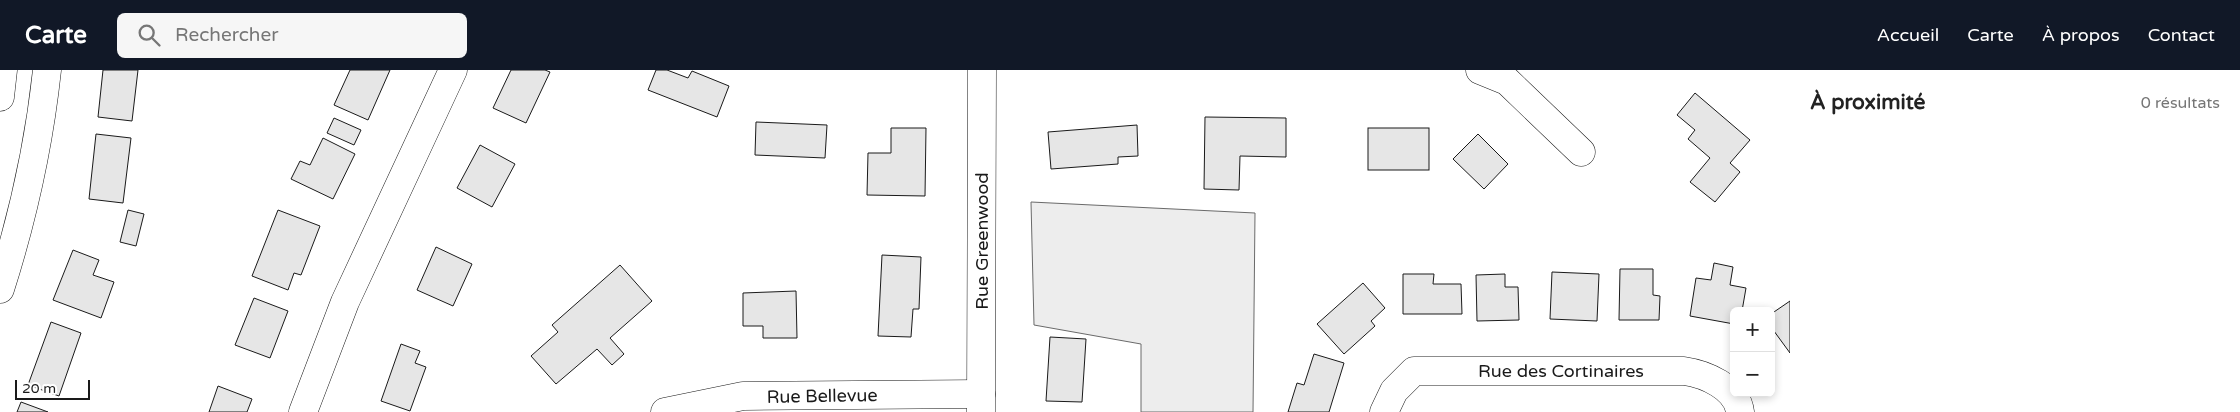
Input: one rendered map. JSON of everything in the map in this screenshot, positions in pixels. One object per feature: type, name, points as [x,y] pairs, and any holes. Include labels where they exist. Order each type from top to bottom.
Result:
[{"type":"street","points":[[0,97],[3,70]]},
{"type":"street","points":[[0,289],[21,221],[32,175],[47,70]]},
{"type":"street","points":[[303,412],[345,302],[453,70]]},
{"type":"street","name":"Rue Greenwood","points":[[981,403],[982,70]]},
{"type":"street","points":[[1480,70],[1507,81],[1581,152]]},
{"type":"street","name":"Rue des Cortinaires","points":[[1384,412],[1394,391],[1414,372],[1684,371],[1703,374],[1725,388],[1739,405],[1740,412]]},
{"type":"street","name":"Rue Bellevue","points":[[665,412],[743,396],[981,403]]},
{"type":"shaded area","points":[[1031,202],[1255,213],[1253,412],[1141,412],[1141,344],[1034,325]]},
{"type":"building","points":[[103,70],[138,70],[132,121],[98,117]]},
{"type":"building","points":[[350,70],[390,70],[368,120],[334,105]]},
{"type":"building","points":[[511,70],[545,70],[550,72],[526,123],[493,108]]},
{"type":"building","points":[[656,70],[667,70],[688,78],[692,71],[729,86],[717,117],[648,90]]},
{"type":"building","points":[[1695,93],[1750,140],[1730,163],[1740,172],[1715,202],[1690,182],[1710,158],[1688,139],[1695,130],[1677,115]]},
{"type":"building","points":[[1205,117],[1286,118],[1286,157],[1240,156],[1239,190],[1204,189]]},
{"type":"building","points":[[334,118],[361,130],[354,145],[327,133]]},
{"type":"building","points":[[756,122],[827,125],[825,158],[755,155]]},
{"type":"building","points":[[1137,125],[1138,156],[1118,157],[1118,164],[1051,169],[1048,132]]},
{"type":"building","points":[[891,128],[926,128],[925,196],[867,195],[868,153],[891,153]]},
{"type":"building","points":[[1368,128],[1429,128],[1429,170],[1368,170]]},
{"type":"building","points":[[96,134],[131,138],[123,203],[89,199]]},
{"type":"building","points":[[1478,134],[1508,164],[1484,189],[1453,159]]},
{"type":"building","points":[[323,138],[355,154],[333,199],[291,179],[300,161],[310,165]]},
{"type":"building","points":[[480,145],[515,164],[492,207],[457,188]]},
{"type":"building","points":[[128,210],[144,214],[136,246],[120,242]]},
{"type":"building","points":[[278,210],[320,226],[301,275],[294,273],[288,290],[252,276]]},
{"type":"building","points":[[436,247],[472,264],[453,306],[417,290]]},
{"type":"building","points":[[73,250],[99,260],[93,275],[114,282],[101,318],[53,300]]},
{"type":"building","points":[[882,255],[921,257],[919,309],[913,309],[911,337],[878,336]]},
{"type":"building","points":[[1714,263],[1733,267],[1730,285],[1746,288],[1743,307],[1730,307],[1730,323],[1690,316],[1696,278],[1711,280]]},
{"type":"building","points":[[620,265],[652,301],[610,338],[624,354],[612,365],[597,349],[556,384],[531,356],[558,332],[552,325]]},
{"type":"building","points":[[1620,269],[1653,269],[1653,295],[1660,296],[1659,320],[1619,320]]},
{"type":"building","points":[[1552,272],[1599,274],[1597,321],[1550,319]]},
{"type":"building","points":[[1403,274],[1434,274],[1433,284],[1461,284],[1462,314],[1403,314]]},
{"type":"building","points":[[1505,274],[1505,287],[1518,287],[1519,320],[1477,321],[1476,275]]},
{"type":"building","points":[[1363,283],[1385,308],[1371,321],[1375,326],[1344,354],[1317,324]]},
{"type":"building","points":[[796,291],[797,338],[763,338],[763,326],[743,326],[743,293]]},
{"type":"building","points":[[254,298],[288,311],[270,358],[235,345]]},
{"type":"building","points":[[1790,301],[1790,353],[1775,332],[1775,311]]},
{"type":"building","points":[[51,322],[81,333],[59,396],[28,385]]},
{"type":"building","points":[[1050,337],[1086,339],[1082,402],[1046,401]]},
{"type":"building","points":[[401,344],[420,351],[415,363],[426,367],[410,411],[381,401]]},
{"type":"building","points":[[1314,354],[1344,363],[1329,412],[1288,412],[1297,383],[1304,385]]},
{"type":"building","points":[[218,386],[252,399],[247,412],[209,412]]},
{"type":"building","points":[[21,402],[48,412],[17,412]]}]
